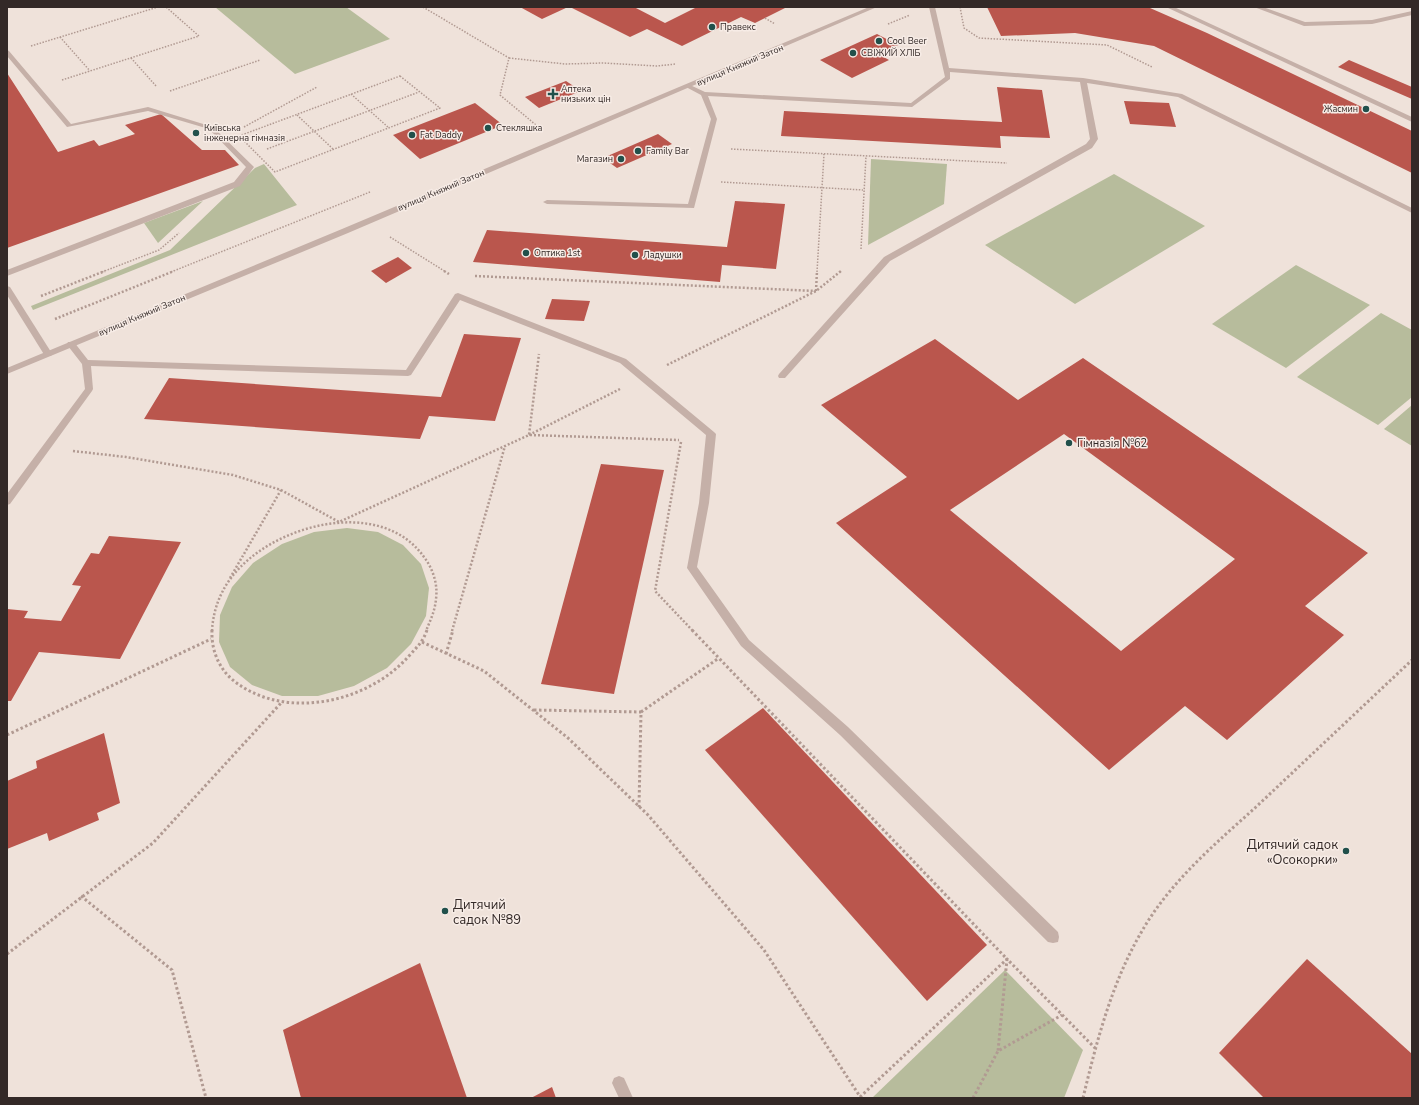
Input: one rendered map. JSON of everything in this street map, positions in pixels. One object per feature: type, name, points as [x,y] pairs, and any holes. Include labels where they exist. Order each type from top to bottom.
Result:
[{"type":"street","name":"вулиця Княжий Затон","points":[[7,371],[874,7]]},
{"type":"street","points":[[688,86],[704,94],[912,105],[948,78],[932,7]]},
{"type":"street","points":[[1169,7],[1412,120]]},
{"type":"street","points":[[1257,7],[1304,24],[1372,22],[1411,14]]},
{"type":"street","points":[[1400,7],[1411,14]]},
{"type":"street","points":[[7,272],[237,184],[250,167],[211,128],[148,109],[69,126],[8,53]]},
{"type":"street","points":[[946,70],[1084,80],[1180,95],[1412,211]]},
{"type":"street","points":[[782,376],[888,259],[1089,146],[1094,139],[1084,80]]},
{"type":"street","points":[[547,202],[691,206],[714,119],[704,94]]},
{"type":"street","points":[[7,289],[48,354]]},
{"type":"street","points":[[86,362],[408,373],[458,296],[623,361],[711,434],[704,503],[692,568],[745,643],[844,731],[1053,937]]},
{"type":"street","points":[[7,501],[89,389],[86,362],[71,344]]},
{"type":"street","points":[[619,1083],[626,1098]]},
{"type":"path","points":[[8,53],[158,7]]},
{"type":"path","points":[[37,88],[199,36],[166,7]]},
{"type":"path","points":[[423,7],[509,58],[565,64],[602,63],[657,66],[678,64]]},
{"type":"path","points":[[765,18],[773,22]]},
{"type":"path","points":[[60,37],[90,71]]},
{"type":"path","points":[[509,58],[500,95],[536,125]]},
{"type":"path","points":[[400,76],[420,92],[440,108],[275,172],[239,136],[400,76]]},
{"type":"path","points":[[222,139],[317,87]]},
{"type":"path","points":[[256,153],[420,92]]},
{"type":"path","points":[[351,94],[389,128]]},
{"type":"path","points":[[297,115],[333,150]]},
{"type":"path","points":[[706,148],[1012,164]]},
{"type":"path","points":[[816,292],[824,154]]},
{"type":"path","points":[[861,254],[863,190],[866,156]]},
{"type":"path","points":[[698,181],[863,190]]},
{"type":"path","points":[[17,305],[159,250],[183,230]]},
{"type":"path","points":[[386,235],[449,274],[458,296]]},
{"type":"path","points":[[226,584],[248,560],[275,541],[307,528],[339,522],[529,436],[816,292],[844,268]]},
{"type":"path","points":[[473,275],[816,292]]},
{"type":"path","points":[[529,436],[542,329]]},
{"type":"path","points":[[529,436],[681,440]]},
{"type":"path","points":[[446,654],[505,446]]},
{"type":"path","points":[[47,448],[126,457],[233,475],[281,490],[339,522],[374,525],[403,536],[425,555],[437,581],[436,611],[422,642],[396,670],[361,691],[321,702],[281,703],[254,695],[231,681],[217,662],[211,639],[213,611],[226,584],[281,490]]},
{"type":"path","points":[[7,735],[211,639]]},
{"type":"path","points":[[422,642],[484,671],[568,738],[639,807],[764,950],[860,1098],[1006,959]]},
{"type":"path","points":[[533,710],[641,712],[719,658]]},
{"type":"path","points":[[1083,1098],[1095,1048],[1109,1002],[1123,967],[1143,928],[1174,887],[1202,857],[1412,660]]},
{"type":"path","points":[[7,954],[81,896],[153,843],[281,703]]},
{"type":"path","points":[[639,807],[641,712]]},
{"type":"path","points":[[81,896],[172,970],[206,1098]]},
{"type":"path","points":[[1006,959],[1095,1048]]},
{"type":"path","points":[[973,1098],[998,1051],[1006,959]]},
{"type":"path","points":[[998,1051],[1062,1015]]},
{"type":"green space","points":[[215,7],[346,7],[390,39],[295,74]]},
{"type":"green space","points":[[871,159],[947,164],[944,204],[868,245]]},
{"type":"green space","points":[[264,164],[297,205],[33,310],[31,306],[170,250],[255,168]]},
{"type":"green space","points":[[1114,174],[1205,226],[1075,304],[985,245]]},
{"type":"green space","points":[[203,201],[158,243],[144,223]]},
{"type":"green space","points":[[1296,265],[1370,305],[1286,368],[1212,324]]},
{"type":"green space","points":[[1381,313],[1412,330],[1412,397],[1378,425],[1297,377]]},
{"type":"green space","points":[[1412,405],[1412,446],[1384,429]]},
{"type":"green space","points":[[347,528],[378,532],[403,545],[421,564],[429,588],[426,616],[411,644],[387,668],[354,686],[318,696],[282,696],[252,685],[230,667],[219,642],[220,615],[232,587],[253,563],[282,544],[314,532]]},
{"type":"green space","points":[[1005,970],[1083,1050],[1064,1098],[872,1098]]},
{"type":"building","points":[[520,7],[568,7],[542,19]]},
{"type":"building","points":[[570,7],[634,7],[665,23],[697,7],[787,7],[755,23],[741,17],[682,46],[647,29],[630,37]]},
{"type":"building","points":[[987,7],[1150,8],[1207,33],[1412,131],[1412,173],[1154,46],[1075,33],[1001,36]]},
{"type":"building","points":[[877,34],[898,45],[878,54],[889,60],[852,78],[820,60]]},
{"type":"building","points":[[1349,60],[1412,87],[1412,99],[1338,67]]},
{"type":"building","points":[[7,73],[58,152],[94,140],[99,146],[135,134],[125,125],[161,114],[202,150],[225,150],[239,165],[7,248]]},
{"type":"building","name":"Аптека низьких цін","points":[[566,81],[581,91],[539,108],[525,97]]},
{"type":"building","points":[[997,87],[1042,90],[1050,138],[1000,136],[1001,148],[781,136],[784,111],[1002,122]]},
{"type":"building","points":[[1124,101],[1169,103],[1176,127],[1130,124]]},
{"type":"building","points":[[475,103],[503,125],[420,159],[393,135]]},
{"type":"building","points":[[658,134],[672,144],[617,168],[603,158]]},
{"type":"building","points":[[735,201],[785,204],[776,269],[722,265],[720,282],[473,262],[487,230],[727,247]]},
{"type":"building","points":[[398,257],[412,268],[386,283],[371,271]]},
{"type":"building","points":[[552,299],[590,301],[584,321],[545,319]]},
{"type":"building","points":[[464,334],[521,338],[495,421],[429,416],[420,439],[144,419],[169,378],[441,397]]},
{"type":"building","points":[[935,339],[1018,400],[1083,358],[1368,553],[1305,606],[1344,635],[1227,740],[1185,706],[1109,770],[836,523],[907,477],[821,405]],"holes":[[[1064,434],[1235,559],[1121,651],[950,510]]]},
{"type":"building","points":[[601,464],[664,470],[614,694],[541,684]]},
{"type":"building","points":[[109,536],[181,542],[120,659],[39,652],[11,701],[7,701],[7,609],[28,611],[24,618],[61,621],[81,586],[72,585],[91,553],[99,554]]},
{"type":"building","points":[[763,708],[987,945],[927,1001],[705,750]]},
{"type":"building","points":[[104,733],[120,803],[97,813],[99,820],[49,841],[47,833],[7,849],[7,781],[37,768],[36,761]]},
{"type":"building","points":[[1307,959],[1412,1054],[1412,1098],[1264,1098],[1219,1053]]},
{"type":"building","points":[[420,963],[467,1098],[301,1098],[283,1030]]},
{"type":"building","points":[[552,1087],[556,1098],[531,1098]]},
{"type":"place","name":"Правекс","points":[[712,27]]},
{"type":"place","name":"Cool Beer","points":[[879,41]]},
{"type":"place","name":"СВІЖИЙ ХЛІБ","points":[[853,53]]},
{"type":"place","name":"Аптека низьких цін","points":[[553,94]]},
{"type":"place","name":"Жасмин","points":[[1366,109]]},
{"type":"place","name":"Стекляшка","points":[[488,128]]},
{"type":"place","name":"Київська інженерна гімназія","points":[[196,133]]},
{"type":"place","name":"Fat Daddy","points":[[412,135]]},
{"type":"place","name":"Family Bar","points":[[638,151]]},
{"type":"place","name":"Магазин","points":[[621,159]]},
{"type":"place","name":"Оптика 1st","points":[[526,253]]},
{"type":"place","name":"Ладушки","points":[[635,255]]},
{"type":"place","name":"Гімназія №62","points":[[1069,443]]},
{"type":"place","name":"Дитячий садок «Осокорки»","points":[[1346,851]]},
{"type":"place","name":"Дитячий садок №89","points":[[445,911]]}]
